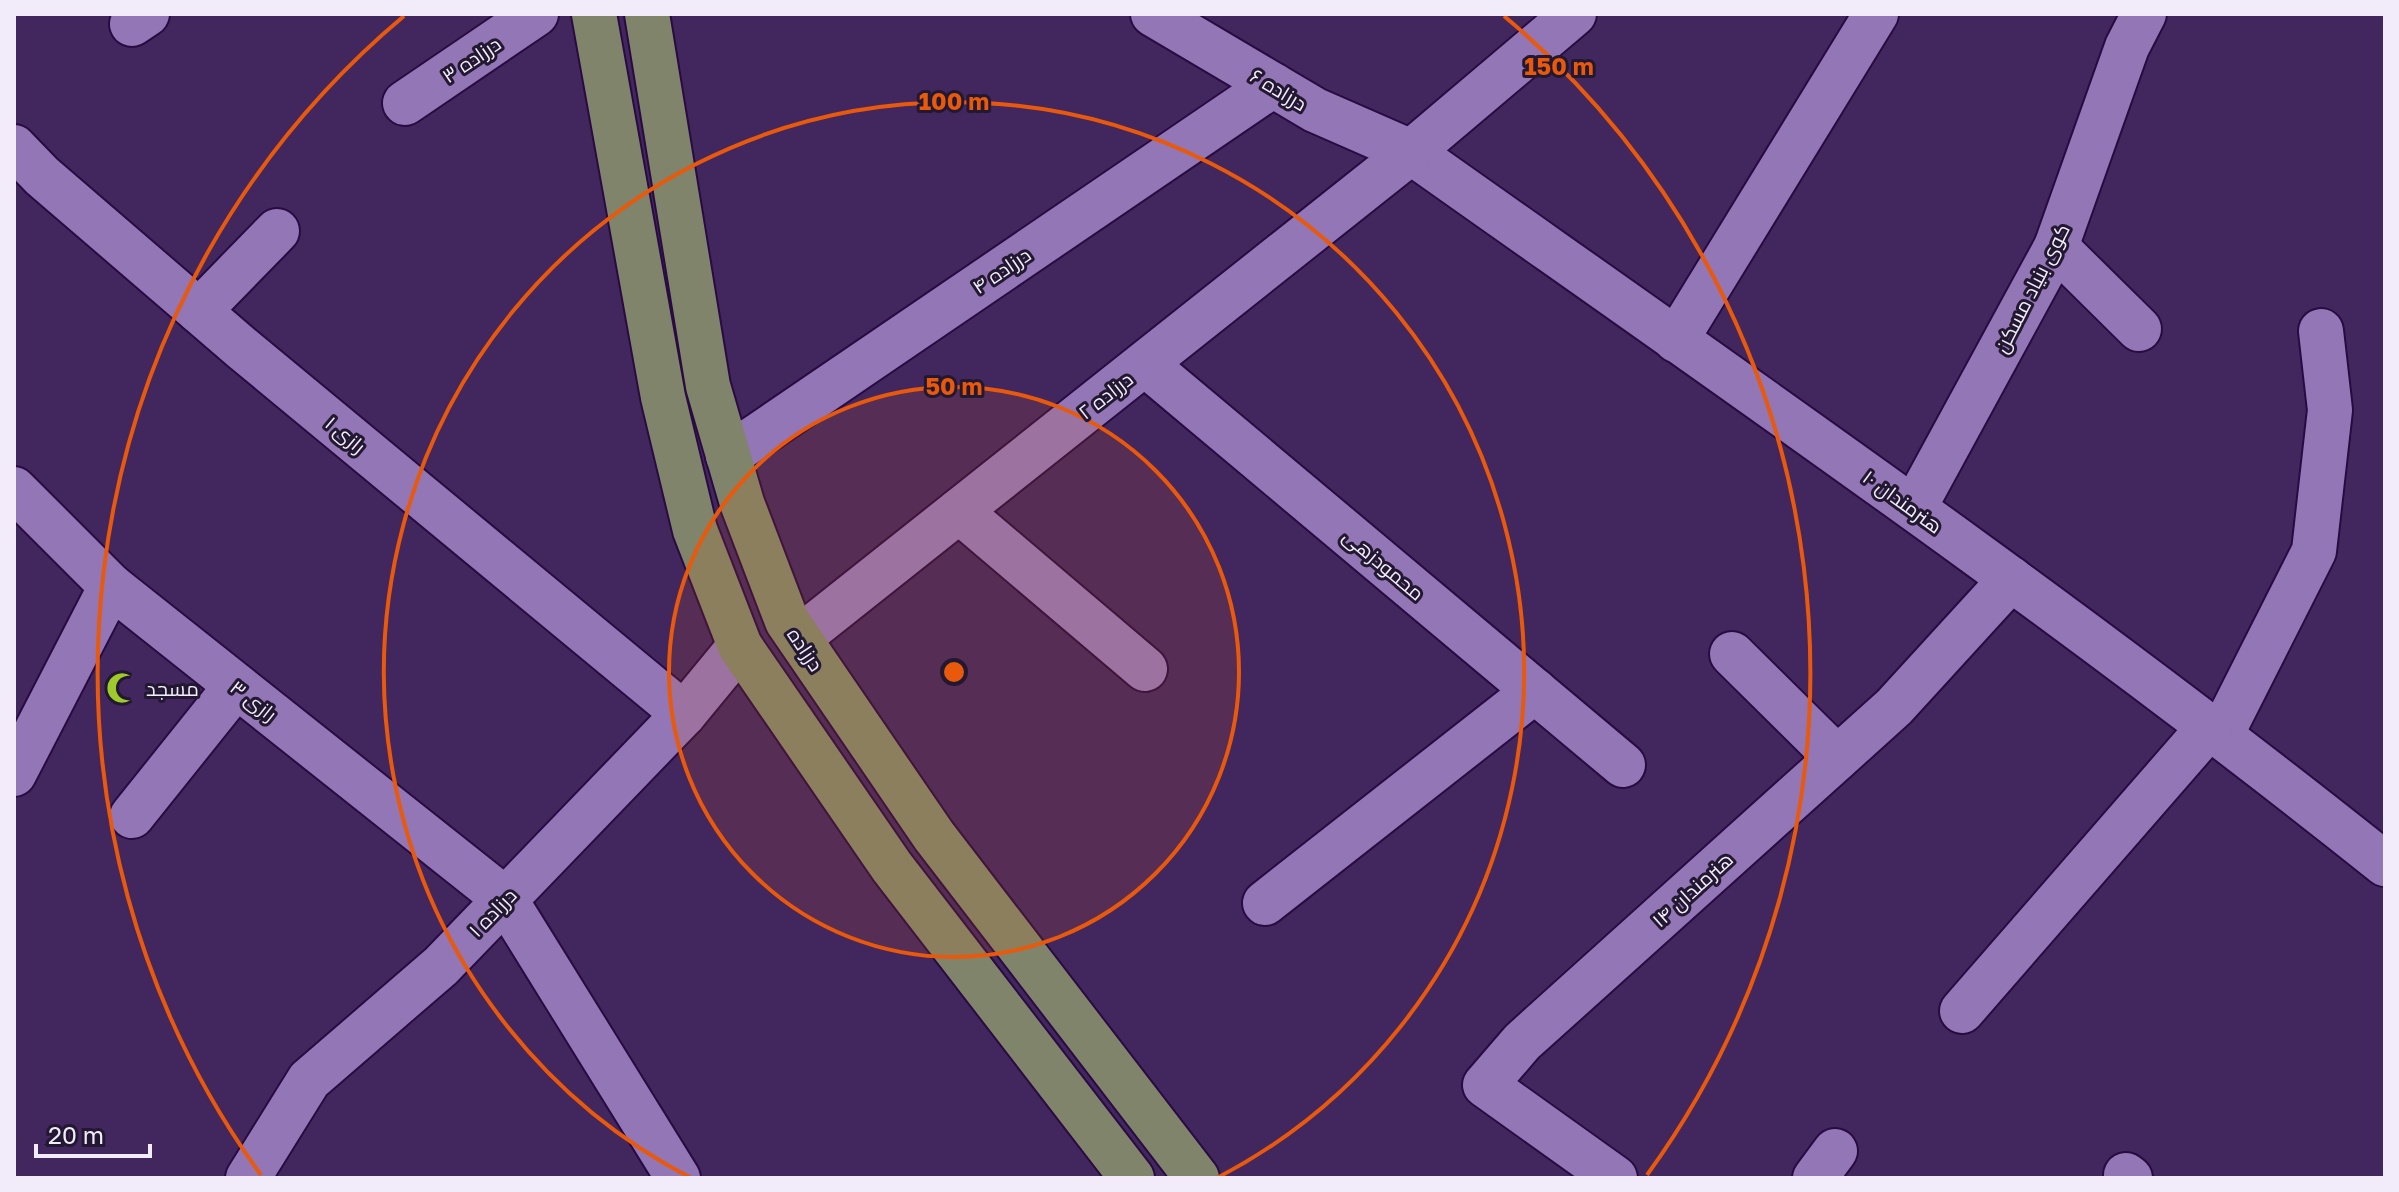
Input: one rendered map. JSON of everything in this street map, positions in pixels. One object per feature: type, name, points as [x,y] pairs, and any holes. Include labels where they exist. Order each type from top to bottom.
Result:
[{"type":"main road","points":[[594,14],[663,397],[695,530],[740,646],[892,867],[1132,1178]]},
{"type":"main road","name":"درزاده","points":[[647,14],[708,386],[728,456],[787,621],[934,836],[1197,1178]]},
{"type":"street","name":"درزاده ۳","points":[[405,103],[536,14]]},
{"type":"street","name":"درزاده ۶","points":[[1153,14],[1315,110],[1411,152]]},
{"type":"street","name":"درزاده ۲","points":[[799,638],[1411,152],[1574,14]]},
{"type":"street","points":[[1676,340],[1876,14]]},
{"type":"street","name":"کوی بنیاد مسکن","points":[[1914,508],[2056,247],[2127,47],[2144,14]]},
{"type":"street","name":"درزاده ۴","points":[[728,456],[1273,85]]},
{"type":"street","name":"رازی ۱","points":[[14,147],[42,176],[199,311],[684,714]]},
{"type":"street","name":"هنرمندان ۱۰","points":[[1411,152],[1914,508],[2216,730],[2385,864]]},
{"type":"street","points":[[199,311],[277,231]]},
{"type":"street","points":[[2056,247],[2139,329]]},
{"type":"street","points":[[1962,1011],[2216,730],[2314,551],[2330,410],[2321,331]]},
{"type":"street","name":"محمودزهی","points":[[1145,364],[1623,765]]},
{"type":"street","name":"رازی ۳","points":[[14,489],[111,586],[505,899],[678,1178]]},
{"type":"street","points":[[959,511],[1145,669]]},
{"type":"street","name":"هنرمندان ۱۴","points":[[1615,1178],[1485,1085],[1522,1042],[1894,707],[2011,579]]},
{"type":"street","points":[[14,774],[111,586]]},
{"type":"street","name":"درزاده ۱","points":[[248,1178],[309,1080],[441,966],[684,714],[740,646]]},
{"type":"street","points":[[1732,654],[1837,758]]},
{"type":"street","points":[[132,816],[236,686]]},
{"type":"street","points":[[1265,903],[1535,691]]},
{"type":"place","name":"مسجد","points":[[122,688]]}]
